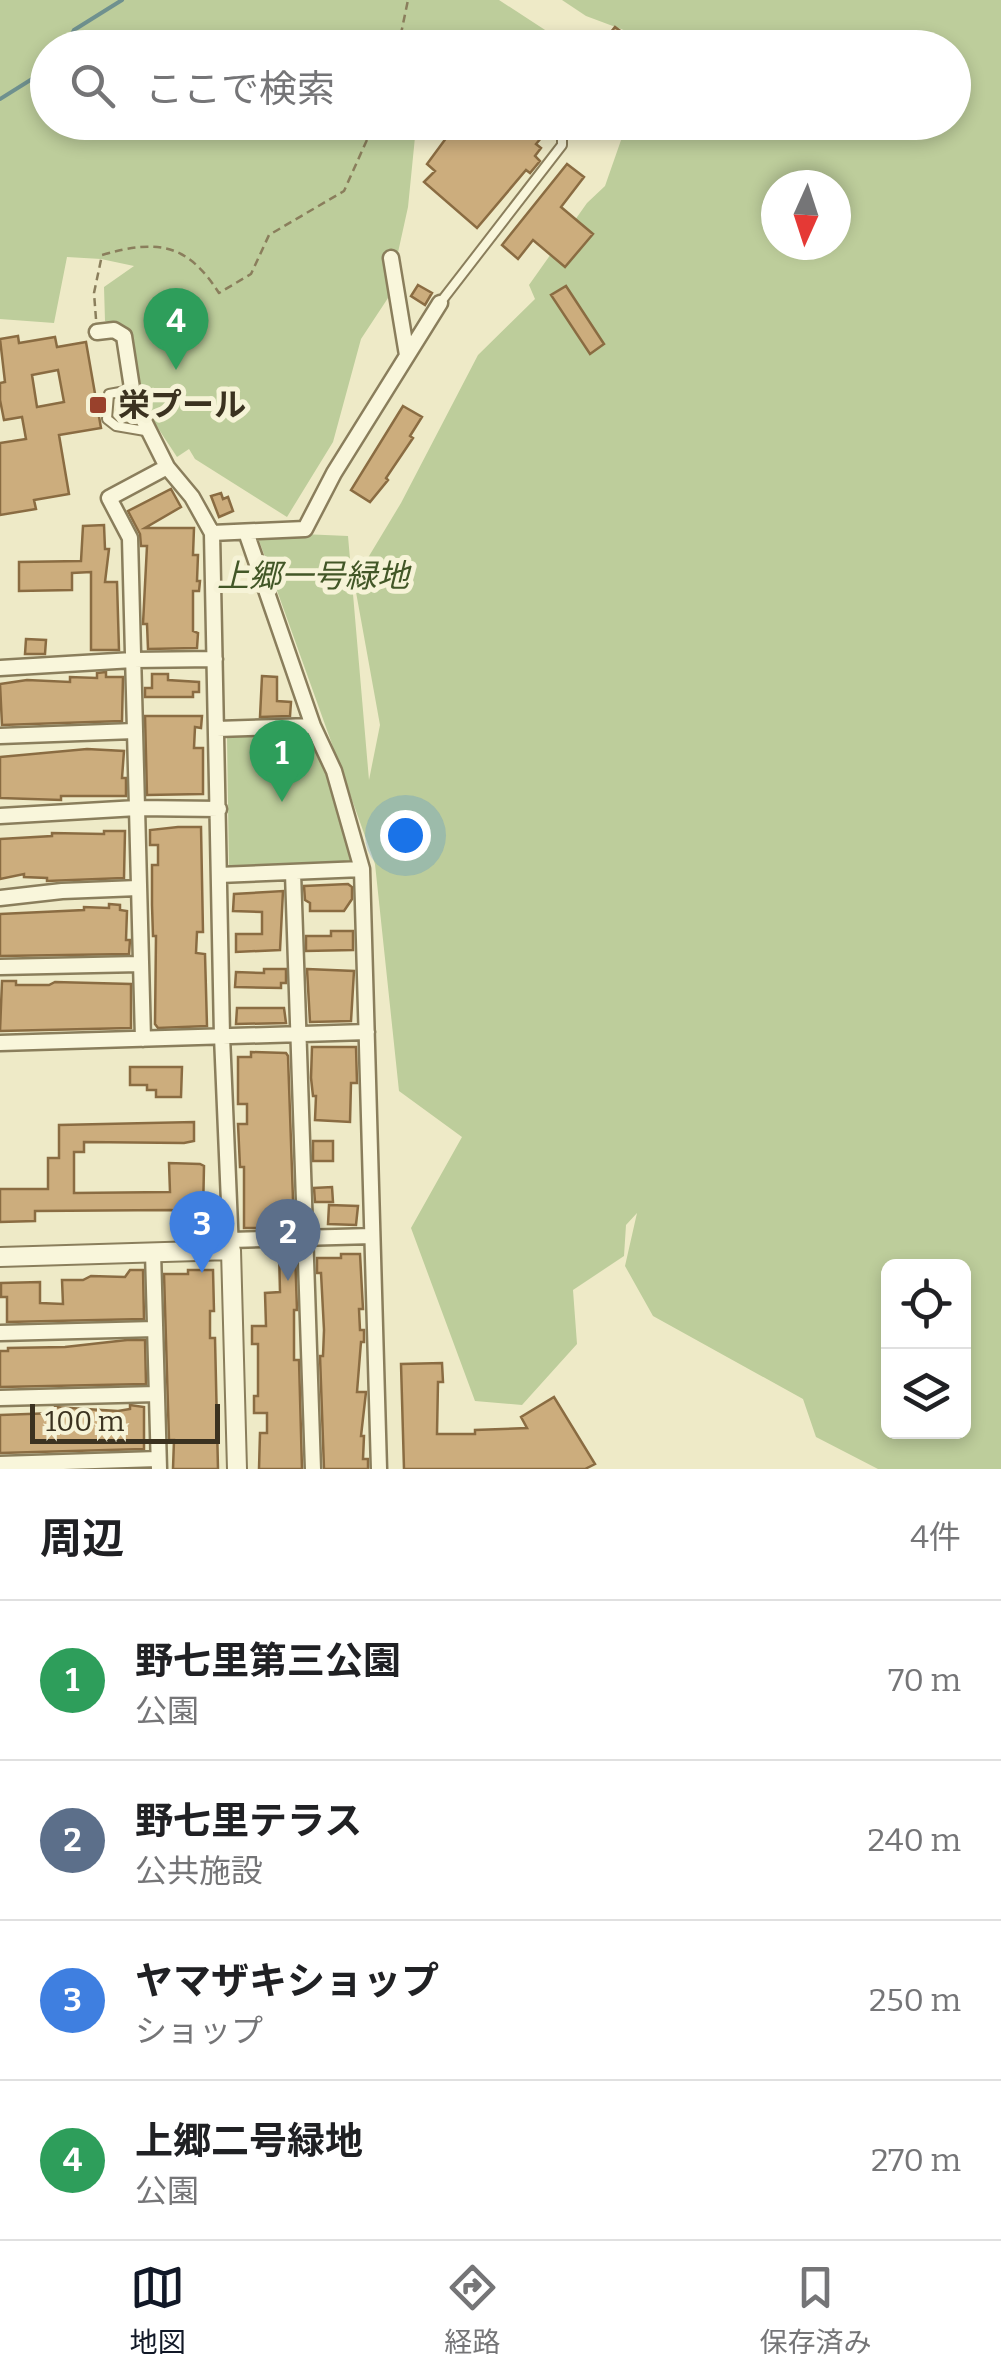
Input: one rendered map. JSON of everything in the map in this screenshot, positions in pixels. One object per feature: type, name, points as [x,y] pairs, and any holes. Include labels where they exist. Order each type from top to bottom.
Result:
[{"type":"street","points":[[391,258],[407,355]]},
{"type":"street","points":[[212,534],[305,530],[334,472],[440,304]]},
{"type":"street","points":[[97,332],[114,330],[124,336],[130,390],[168,467],[192,497],[212,534],[236,1469]]},
{"type":"street","points":[[143,1039],[130,538],[109,498],[168,467]]},
{"type":"street","points":[[246,532],[313,726],[334,771],[362,869],[379,1469]]},
{"type":"street","points":[[0,668],[216,659]]},
{"type":"street","points":[[217,729],[313,726]]},
{"type":"street","points":[[0,736],[134,731]]},
{"type":"street","points":[[0,816],[137,808],[219,809]]},
{"type":"street","points":[[218,874],[362,869]]},
{"type":"street","points":[[293,872],[313,1469]]},
{"type":"street","points":[[0,898],[138,888]]},
{"type":"street","points":[[0,967],[140,964]]},
{"type":"street","points":[[0,1043],[367,1032]]},
{"type":"street","points":[[0,1257],[153,1252],[305,1237],[372,1236]]},
{"type":"street","points":[[0,1464],[159,1464],[153,1252]]},
{"type":"street","points":[[0,1333],[155,1329]]},
{"type":"street","points":[[0,1398],[157,1394]]},
{"type":"lane","points":[[440,304],[562,140]]},
{"type":"lane","points":[[130,390],[108,394],[107,418],[116,426],[150,432]]},
{"type":"path","points":[[402,30],[408,0]]},
{"type":"path","points":[[97,332],[94,292],[102,255],[127,248],[170,249],[188,255],[205,270],[219,292],[251,274],[270,234],[344,191],[367,140]]},
{"type":"green space","points":[[0,0],[499,0],[545,30],[30,30],[30,140],[415,140],[408,207],[388,298],[361,339],[333,442],[287,517],[195,459],[189,449],[177,457],[155,424],[138,388],[128,334],[124,327],[105,321],[104,287],[134,266],[67,257],[54,323],[0,319]]},
{"type":"green space","name":"上郷一号緑地","points":[[562,0],[1001,0],[1001,1469],[878,1469],[816,1437],[803,1399],[653,1316],[625,1266],[637,1213],[626,1225],[624,1256],[573,1290],[577,1344],[522,1405],[475,1401],[411,1228],[462,1137],[399,1091],[375,864],[256,532],[348,536],[369,780],[380,725],[354,581],[401,503],[478,355],[535,299],[529,285],[587,203],[605,186],[621,140],[971,140],[971,30],[624,30],[586,16]]},
{"type":"green space","points":[[312,736],[359,866],[229,868],[227,737]]},
{"type":"building","points":[[445,140],[539,140],[536,144],[541,148],[535,156],[540,161],[530,173],[526,170],[477,228],[424,182],[435,171],[427,164]]},
{"type":"building","points":[[567,164],[584,177],[561,207],[593,234],[565,267],[533,240],[518,259],[502,245]]},
{"type":"building","points":[[418,285],[432,293],[425,305],[411,296]]},
{"type":"building","points":[[566,286],[604,344],[590,354],[551,295]]},
{"type":"building","points":[[18,336],[19,343],[55,337],[57,347],[86,342],[101,428],[59,435],[69,494],[34,500],[36,509],[0,515],[0,443],[26,439],[22,417],[4,420],[0,400],[0,383],[5,382],[0,339]],"holes":[[[58,370],[64,402],[37,407],[32,375]]]},
{"type":"building","points":[[403,406],[422,417],[388,480],[370,502],[351,490]]},
{"type":"building","points":[[171,489],[181,507],[145,528],[194,528],[193,555],[198,555],[200,581],[199,591],[193,591],[197,648],[148,649],[147,624],[143,624],[147,546],[141,546],[140,534],[128,511]]},
{"type":"building","points":[[221,493],[223,499],[228,497],[233,511],[219,517],[211,496]]},
{"type":"building","points":[[104,525],[105,549],[109,549],[105,582],[117,582],[119,650],[91,650],[91,572],[72,573],[72,590],[19,591],[19,562],[81,561],[83,526]]},
{"type":"building","points":[[26,639],[46,640],[45,654],[25,654]]},
{"type":"building","points":[[106,672],[106,677],[123,677],[122,721],[2,725],[0,684],[27,680],[70,682],[70,677],[97,678],[97,673]]},
{"type":"building","points":[[152,674],[168,674],[168,680],[199,682],[199,692],[193,692],[193,697],[145,697],[145,688],[152,688]]},
{"type":"building","points":[[262,676],[277,677],[277,701],[291,702],[290,716],[260,717]]},
{"type":"building","points":[[145,716],[202,716],[201,728],[195,727],[194,748],[203,748],[203,794],[147,795]]},
{"type":"building","points":[[87,749],[124,751],[122,778],[126,778],[126,796],[0,798],[0,757]]},
{"type":"building","points":[[201,827],[203,932],[197,932],[196,953],[205,954],[207,1026],[158,1028],[152,865],[158,865],[158,845],[150,845],[150,830]]},
{"type":"building","points":[[125,831],[124,878],[47,881],[24,874],[0,879],[0,839]]},
{"type":"building","points":[[304,886],[352,887],[352,899],[344,911],[310,911]]},
{"type":"building","points":[[283,891],[280,950],[236,952],[236,934],[262,934],[262,912],[233,911],[234,894]]},
{"type":"building","points":[[109,904],[120,905],[120,910],[127,911],[129,954],[0,956],[0,914],[109,908]]},
{"type":"building","points":[[331,931],[353,931],[353,950],[306,951],[306,936],[331,936]]},
{"type":"building","points":[[264,969],[286,969],[286,983],[281,983],[281,988],[235,987],[236,972],[264,973]]},
{"type":"building","points":[[307,969],[354,971],[351,1021],[310,1022]]},
{"type":"building","points":[[2,981],[16,981],[16,985],[131,984],[131,1028],[0,1031]]},
{"type":"building","points":[[237,1008],[284,1008],[286,1023],[236,1024]]},
{"type":"building","points":[[312,1047],[356,1047],[357,1083],[351,1083],[350,1122],[315,1120]]},
{"type":"building","points":[[251,1052],[288,1056],[294,1228],[244,1228],[244,1167],[240,1167],[238,1124],[247,1124],[247,1104],[238,1104],[238,1057],[251,1057]]},
{"type":"building","points":[[130,1067],[182,1067],[181,1097],[156,1097],[156,1090],[147,1090],[147,1085],[130,1085]]},
{"type":"building","points":[[194,1122],[194,1141],[184,1143],[84,1142],[84,1152],[74,1152],[74,1193],[170,1192],[169,1163],[200,1164],[204,1166],[203,1214],[171,1210],[35,1211],[35,1221],[0,1222],[0,1189],[48,1189],[48,1158],[59,1158],[59,1125]]},
{"type":"building","points":[[313,1141],[333,1141],[333,1161],[313,1161]]},
{"type":"building","points":[[332,1187],[333,1202],[315,1202],[314,1188]]},
{"type":"building","points":[[329,1205],[358,1206],[356,1225],[328,1224]]},
{"type":"building","points":[[279,1250],[295,1250],[294,1360],[299,1360],[302,1469],[259,1469],[260,1433],[267,1433],[267,1413],[254,1413],[254,1396],[258,1396],[258,1344],[252,1344],[252,1326],[266,1326],[265,1293],[280,1292]]},
{"type":"building","points":[[341,1254],[360,1254],[363,1309],[359,1309],[364,1342],[357,1392],[366,1392],[361,1436],[368,1469],[324,1469],[320,1356],[324,1330],[317,1258],[341,1258]]},
{"type":"building","points":[[130,1270],[143,1270],[144,1319],[7,1322],[7,1297],[1,1297],[1,1283],[40,1282],[40,1303],[63,1304],[62,1280],[125,1277]]},
{"type":"building","points":[[188,1270],[213,1270],[210,1338],[215,1338],[218,1469],[173,1469],[164,1274],[188,1274]]},
{"type":"building","points":[[145,1340],[146,1384],[0,1387],[0,1351],[8,1348]]},
{"type":"building","points":[[442,1363],[437,1434],[527,1428],[521,1417],[554,1397],[595,1464],[585,1469],[404,1469],[401,1364]]},
{"type":"building","points":[[130,1405],[144,1407],[144,1449],[0,1453],[0,1415],[55,1413],[55,1407],[118,1411],[130,1409]]},
{"type":"waterway","points":[[74,30],[122,0]]},
{"type":"waterway","points":[[0,99],[30,80]]},
{"type":"place","name":"上郷二号緑地","points":[[176,370]]},
{"type":"place","name":"栄プール","points":[[98,405]]},
{"type":"place","name":"野七里第三公園","points":[[282,802]]},
{"type":"place","name":"ヤマザキショップ","points":[[202,1273]]},
{"type":"place","name":"野七里テラス","points":[[288,1281]]}]
